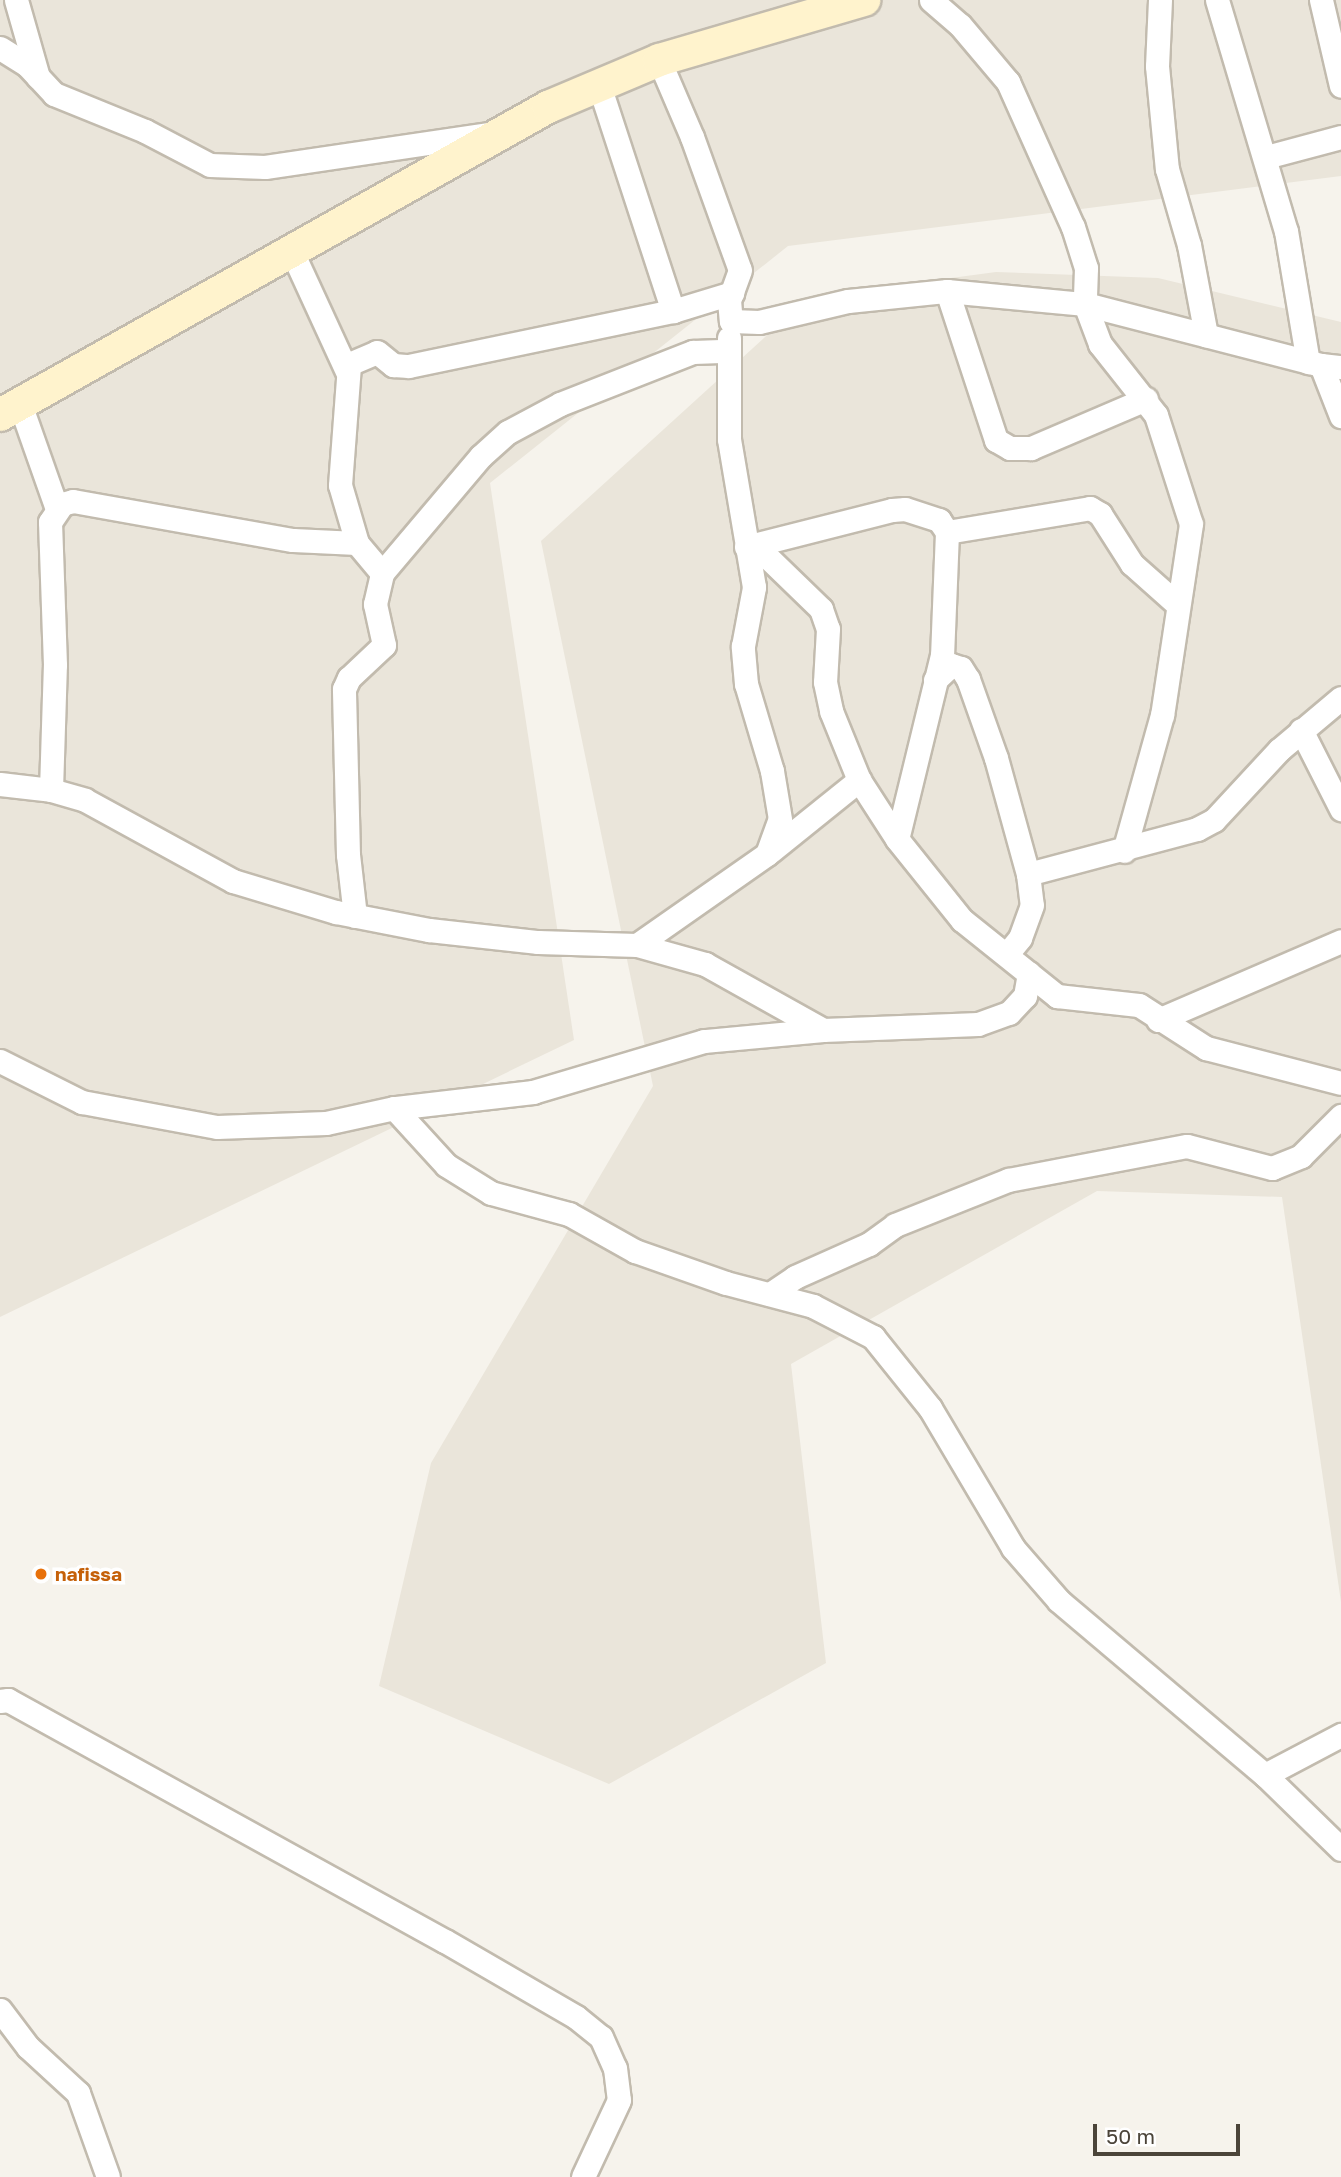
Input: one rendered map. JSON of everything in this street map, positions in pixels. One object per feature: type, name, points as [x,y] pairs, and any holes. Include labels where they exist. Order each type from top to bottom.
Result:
[{"type":"street","points":[[16,0],[40,84]]},
{"type":"street","points":[[57,509],[10,410],[509,131],[599,85],[659,60],[864,0]]},
{"type":"street","points":[[931,0],[960,25],[1008,82],[1073,227],[1086,268],[1085,304],[1100,344],[1124,379],[1146,399],[1156,415],[1191,524],[1162,715],[1124,851]]},
{"type":"street","points":[[1160,0],[1157,66],[1167,169],[1189,245],[1206,335]]},
{"type":"street","points":[[1217,0],[1266,157],[1323,364],[1341,416]]},
{"type":"street","points":[[1321,0],[1341,86]]},
{"type":"street","points":[[0,48],[27,65],[40,84],[210,165],[265,167],[509,131]]},
{"type":"street","points":[[659,60],[740,270],[732,293],[728,351],[729,439],[750,546],[754,587],[743,646],[746,684],[772,771],[780,818],[767,854]]},
{"type":"street","points":[[599,85],[673,311]]},
{"type":"street","points":[[1266,157],[1341,137]]},
{"type":"street","points":[[293,254],[346,369],[340,485],[357,543],[382,573]]},
{"type":"street","points":[[947,290],[996,440],[1010,448],[1031,448],[1146,399]]},
{"type":"street","points":[[731,321],[759,322],[848,301],[947,290],[1085,304],[1323,364]]},
{"type":"street","points":[[346,369],[370,354],[382,352],[393,365],[409,366],[673,311],[732,293]]},
{"type":"street","points":[[355,916],[348,855],[344,689],[349,678],[384,645],[375,604],[382,573],[481,456],[519,426],[693,352],[728,351]]},
{"type":"street","points":[[51,790],[55,664],[50,522],[57,509],[73,501],[293,540],[357,543]]},
{"type":"street","points":[[947,532],[1090,508],[1100,514],[1132,564],[1177,604]]},
{"type":"street","points":[[750,546],[905,509],[939,520],[947,532],[942,654],[897,839]]},
{"type":"street","points":[[750,546],[821,609],[826,619],[825,682],[831,711],[859,780],[897,839],[962,920],[1057,996],[1139,1005],[1158,1020],[1206,1048],[1341,1083]]},
{"type":"street","points":[[935,680],[951,665],[961,668],[968,679],[996,758],[1028,874],[1032,905],[1020,938],[1007,954]]},
{"type":"street","points":[[1028,874],[1124,851],[1214,820],[1301,730],[1341,698]]},
{"type":"street","points":[[1301,730],[1341,809]]},
{"type":"street","points":[[637,945],[767,854],[859,780]]},
{"type":"street","points":[[0,784],[51,790],[85,800],[233,881],[355,916],[456,933],[637,945],[705,964],[823,1030]]},
{"type":"street","points":[[1158,1020],[1341,941]]},
{"type":"street","points":[[0,1062],[82,1102],[217,1127],[326,1123],[394,1108],[533,1092],[704,1041],[823,1030],[978,1024],[1009,1013],[1025,996],[1029,974]]},
{"type":"street","points":[[394,1108],[446,1165],[491,1194],[569,1214],[635,1251],[813,1306],[873,1337],[930,1408],[1013,1548],[1050,1590],[1265,1775],[1341,1849]]},
{"type":"street","points":[[770,1294],[794,1277],[869,1244],[895,1225],[1008,1180],[1187,1146],[1272,1168],[1301,1156],[1341,1116]]},
{"type":"street","points":[[0,1701],[8,1700],[445,1941],[576,2017],[601,2037],[615,2068],[619,2100],[583,2177]]},
{"type":"street","points":[[1265,1775],[1341,1735]]},
{"type":"street","points":[[0,2010],[27,2046],[78,2093],[108,2177]]},
{"type":"shaded area","points":[[0,0],[1341,0],[1341,176],[788,246],[490,483],[574,1040],[0,1317]]},
{"type":"shaded area","points":[[996,272],[1158,278],[1341,322],[1341,1602],[1282,1197],[1097,1191],[791,1364],[826,1663],[609,1784],[379,1686],[431,1463],[653,1086],[541,541],[809,297]]},
{"type":"place","name":"nafissa","points":[[41,1574]]}]
